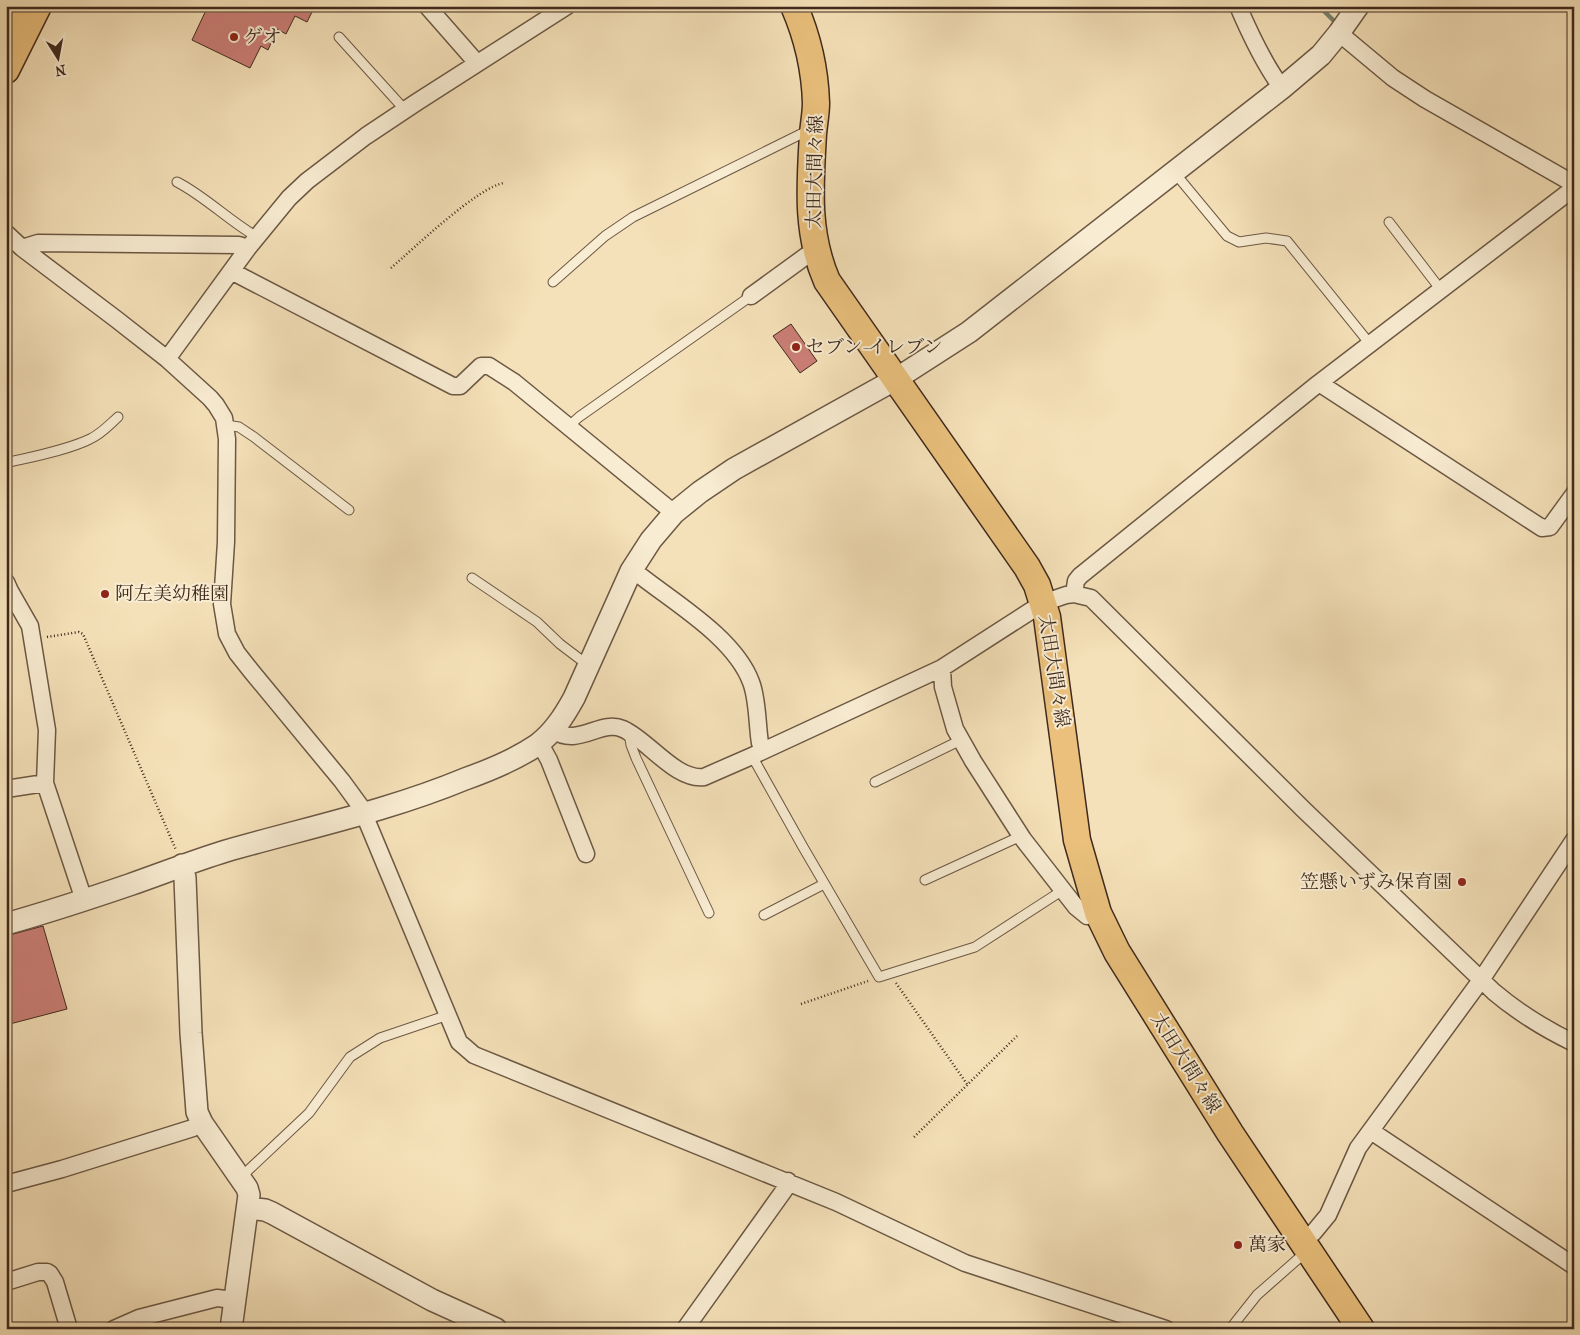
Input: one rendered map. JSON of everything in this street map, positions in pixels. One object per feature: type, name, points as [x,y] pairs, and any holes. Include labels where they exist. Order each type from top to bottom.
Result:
[{"type":"main road","points":[[6,26],[16,6]]},
{"type":"main road","points":[[6,70],[38,6]]},
{"type":"main road","name":"太田大間々線","points":[[794,6],[808,41],[812,59],[816,106],[811,208],[816,253],[826,281],[1028,567],[1043,602],[1049,626],[1077,840],[1098,913],[1117,952],[1230,1133],[1362,1329]]},
{"type":"street","points":[[427,6],[478,63]]},
{"type":"street","points":[[166,358],[289,198],[308,181],[366,136],[567,6]]},
{"type":"street","points":[[1238,6],[1253,39],[1282,88]]},
{"type":"street","points":[[6,924],[84,900],[180,860],[226,851],[364,814],[440,790],[505,762],[545,737],[571,704],[631,571],[651,540],[674,513],[700,492],[734,469],[896,379],[969,332],[1282,88],[1320,54],[1339,33],[1358,6]]},
{"type":"street","points":[[1339,33],[1393,78],[1425,99],[1574,184]]},
{"type":"street","points":[[1074,594],[1076,581],[1080,576],[1319,383],[1574,188]]},
{"type":"street","points":[[6,233],[22,248],[166,358],[221,412],[226,425],[227,439],[226,542],[222,604],[227,634],[237,653],[350,792],[364,814],[459,1042],[474,1055],[788,1181],[964,1263],[1166,1329]]},
{"type":"street","points":[[22,248],[38,243],[240,245],[253,243]]},
{"type":"street","points":[[751,296],[806,256],[816,253]]},
{"type":"street","points":[[231,271],[453,386],[460,386],[481,366],[489,366],[514,382],[674,513]]},
{"type":"street","points":[[1319,383],[1542,528],[1550,527],[1574,494]]},
{"type":"street","points":[[631,571],[721,638],[738,658],[752,684],[759,736],[758,753]]},
{"type":"street","points":[[8,589],[30,626],[47,730],[45,783],[84,900]]},
{"type":"street","points":[[545,737],[560,735],[580,736],[615,727],[629,733],[682,772],[697,778],[712,774],[942,668],[1043,602],[1074,594],[1091,598],[1303,809],[1500,998],[1540,1026],[1574,1043]]},
{"type":"street","points":[[942,668],[943,686],[955,728],[973,761],[1020,836],[1082,913],[1087,916],[1098,913]]},
{"type":"street","points":[[545,737],[544,751],[586,854]]},
{"type":"street","points":[[6,789],[45,783]]},
{"type":"street","points":[[1305,1246],[1328,1214],[1358,1148],[1481,980],[1574,840]]},
{"type":"street","points":[[180,860],[184,878],[196,1106],[202,1123],[240,1178],[249,1195],[231,1329]]},
{"type":"street","points":[[6,1184],[137,1146],[193,1128],[202,1123]]},
{"type":"street","points":[[1371,1131],[1574,1266]]},
{"type":"street","points":[[685,1329],[785,1189],[788,1181]]},
{"type":"street","points":[[248,1208],[265,1210],[272,1213],[432,1300],[496,1329]]},
{"type":"street","points":[[6,1282],[38,1272],[50,1274],[55,1282],[68,1329]]},
{"type":"street","points":[[114,1329],[139,1318],[217,1298],[234,1300]]},
{"type":"lane","points":[[339,37],[405,110]]},
{"type":"lane","points":[[553,282],[606,236],[633,218],[803,133],[814,130]]},
{"type":"lane","points":[[1174,172],[1226,236],[1239,242],[1266,238],[1287,241],[1370,344]]},
{"type":"lane","points":[[177,182],[246,230],[253,243]]},
{"type":"lane","points":[[1388,222],[1441,290]]},
{"type":"lane","points":[[569,426],[619,388],[751,296]]},
{"type":"lane","points":[[6,463],[79,444],[92,438],[118,417]]},
{"type":"lane","points":[[226,425],[239,427],[254,437],[349,510]]},
{"type":"lane","points":[[472,578],[537,622],[560,644],[589,666]]},
{"type":"lane","points":[[629,733],[636,758],[709,913]]},
{"type":"lane","points":[[875,782],[961,740]]},
{"type":"lane","points":[[758,753],[824,884],[879,977],[975,948],[1063,890]]},
{"type":"lane","points":[[925,880],[1020,836]]},
{"type":"lane","points":[[764,915],[824,884]]},
{"type":"lane","points":[[240,1178],[309,1113],[350,1057],[380,1038],[448,1015]]},
{"type":"lane","points":[[1230,1329],[1257,1295],[1305,1246]]},
{"type":"path","points":[[391,268],[471,200],[498,184],[504,183]]},
{"type":"path","points":[[44,638],[79,632],[83,634],[180,860]]},
{"type":"path","points":[[889,974],[967,1084]]},
{"type":"path","points":[[801,1004],[879,977]]},
{"type":"path","points":[[914,1137],[1017,1036]]},
{"type":"building","name":"ゲオ","points":[[208,6],[315,6],[307,22],[295,16],[286,34],[277,29],[268,50],[261,46],[250,68],[192,40]]},
{"type":"building","points":[[791,324],[817,361],[800,373],[773,336]]},
{"type":"building","points":[[43,926],[67,1009],[6,1025],[6,936]]},
{"type":"waterway","points":[[1319,6],[1333,20]]},
{"type":"place","name":"ゲオ","points":[[234,37]]},
{"type":"place","name":"セブン-イレブン","points":[[796,347]]},
{"type":"place","name":"阿左美幼稚園","points":[[105,594]]},
{"type":"place","name":"笠懸いずみ保育園","points":[[1462,882]]},
{"type":"place","name":"萬家","points":[[1238,1245]]}]
